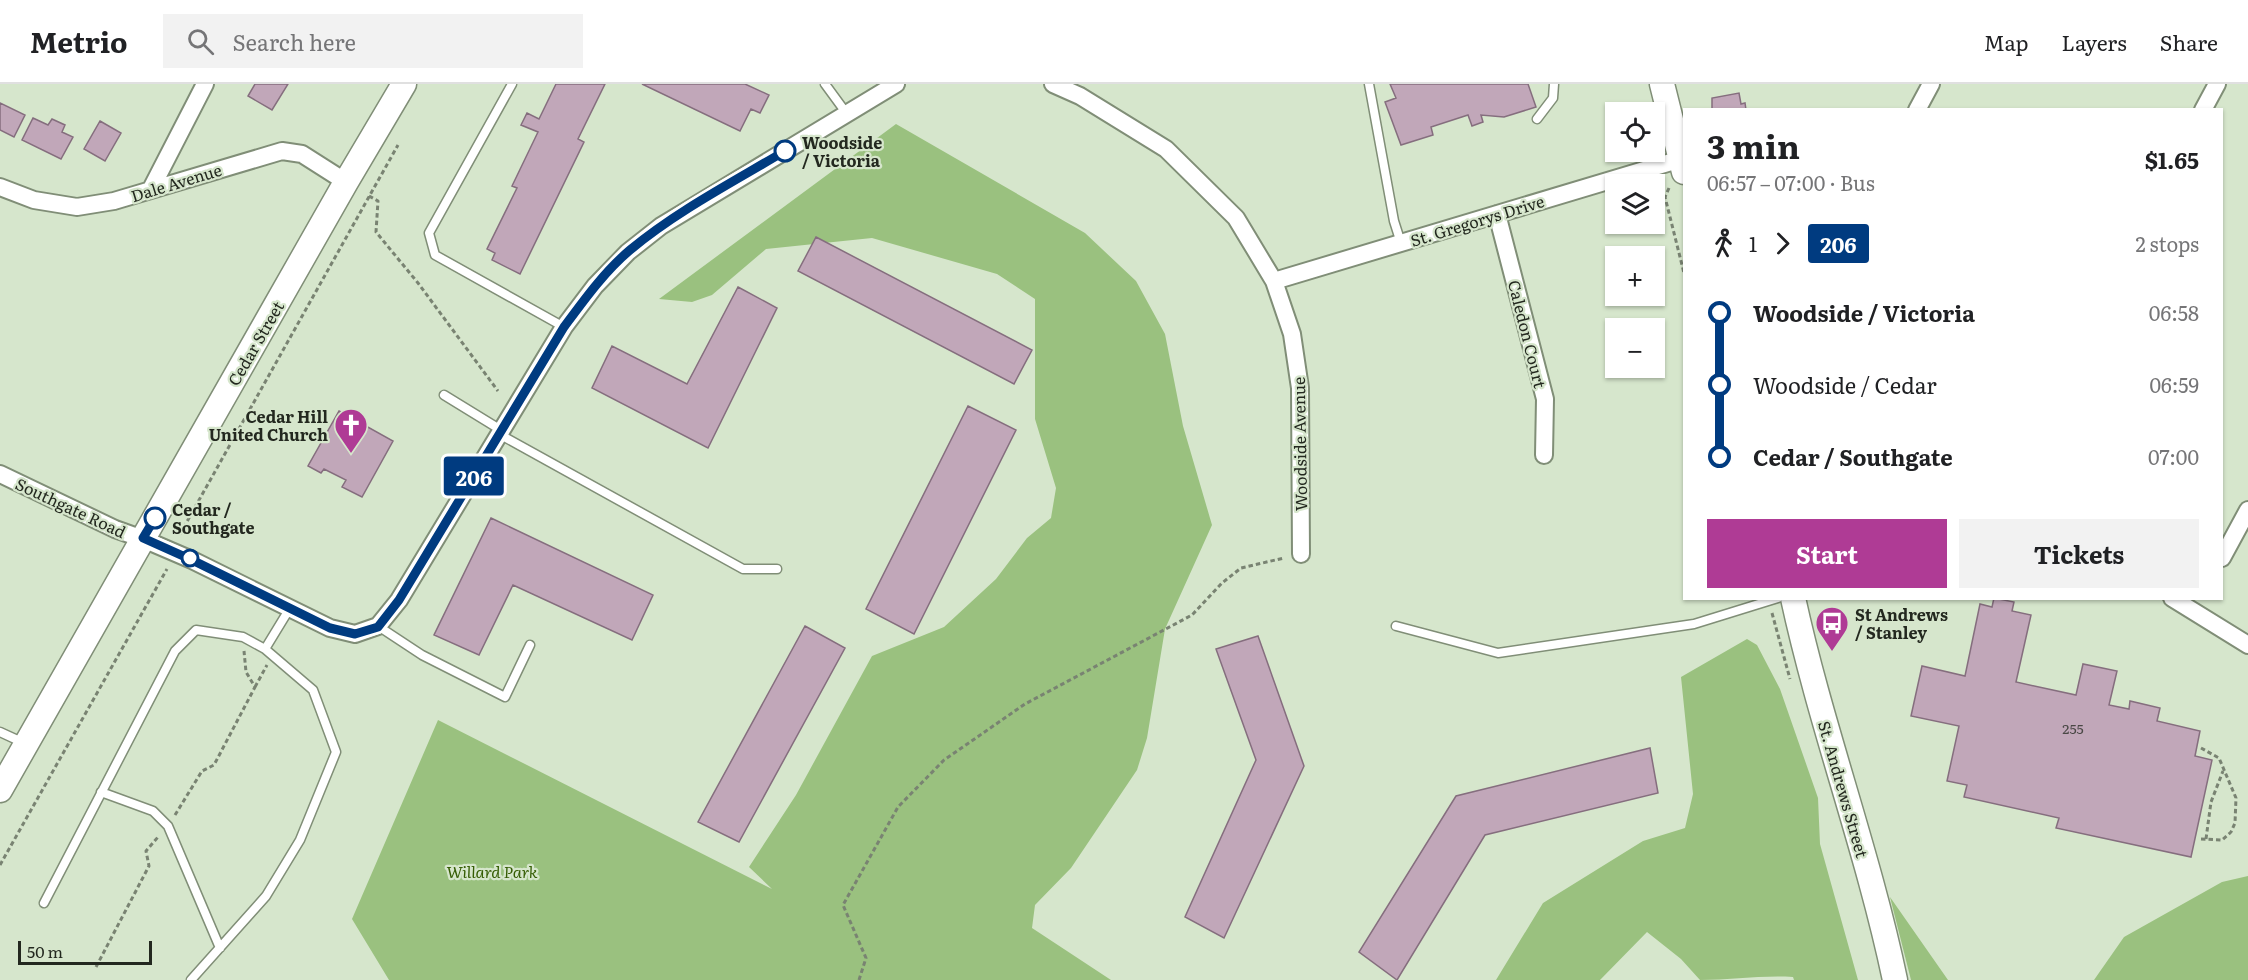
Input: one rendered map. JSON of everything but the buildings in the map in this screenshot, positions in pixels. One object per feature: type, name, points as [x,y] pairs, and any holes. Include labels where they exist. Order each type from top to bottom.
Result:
[{"type":"main road","name":"Cedar Street","points":[[0,790],[404,84]]},
{"type":"main road","points":[[1662,84],[1678,173]]},
{"type":"main road","name":"St. Andrews Street","points":[[1793,600],[1803,644],[1848,800],[1895,980]]},
{"type":"street","points":[[150,189],[205,84]]},
{"type":"street","points":[[143,538],[330,628],[355,634],[378,627],[399,600],[564,327],[595,286],[628,252],[661,226],[896,84]]},
{"type":"street","name":"Woodside Avenue","points":[[1053,84],[1080,96],[1166,149],[1236,218],[1274,281],[1292,334],[1300,388],[1301,554]]},
{"type":"street","points":[[1918,108],[1931,84]]},
{"type":"street","points":[[2204,108],[2217,84]]},
{"type":"street","name":"Dale Avenue","points":[[0,187],[34,200],[77,207],[114,201],[282,151],[303,154],[346,182]]},
{"type":"street","name":"St. Gregorys Drive","points":[[1274,281],[1497,214],[1678,173]]},
{"type":"street","name":"Caledon Court","points":[[1497,214],[1545,399],[1544,455]]},
{"type":"street","name":"Southgate Road","points":[[0,474],[115,529],[143,538]]},
{"type":"street","points":[[2223,556],[2248,510]]},
{"type":"street","points":[[2179,600],[2196,605],[2248,645]]},
{"type":"lane","points":[[512,84],[429,233],[435,255],[564,327]]},
{"type":"lane","points":[[825,84],[847,114]]},
{"type":"lane","points":[[1369,84],[1394,221],[1401,243]]},
{"type":"lane","points":[[1537,119],[1553,98],[1554,84]]},
{"type":"lane","points":[[444,395],[500,432],[743,568],[777,569]]},
{"type":"lane","points":[[1396,626],[1498,653],[1694,624],[1772,600]]},
{"type":"lane","points":[[269,652],[290,608]]},
{"type":"lane","points":[[378,627],[422,655],[505,697],[530,645]]},
{"type":"lane","points":[[44,903],[175,651],[196,630],[243,637],[269,652],[313,690],[336,752],[300,840],[266,896],[191,980]]},
{"type":"lane","points":[[0,732],[26,744]]},
{"type":"lane","points":[[101,792],[153,811],[168,826],[220,948]]},
{"type":"path","points":[[180,534],[398,146]]},
{"type":"path","points":[[1678,173],[1665,197],[1683,269]]},
{"type":"path","points":[[369,196],[378,201],[376,232],[418,283],[498,391]]},
{"type":"path","points":[[859,980],[866,958],[843,905],[898,807],[944,760],[1025,704],[1192,615],[1222,583],[1241,568],[1301,554]]},
{"type":"path","points":[[0,865],[169,566]]},
{"type":"path","points":[[243,637],[246,672],[255,687]]},
{"type":"path","points":[[96,967],[149,866],[146,850],[168,826],[202,771],[214,765],[255,687],[269,652]]},
{"type":"path","points":[[2201,748],[2219,759],[2236,798],[2235,823],[2231,832],[2222,840],[2201,839]]},
{"type":"path","points":[[2206,839],[2211,802],[2223,769]]},
{"type":"green space","name":"Willard Park","points":[[896,124],[1085,233],[1136,281],[1165,334],[1183,426],[1212,525],[1165,629],[1147,738],[1137,770],[1071,868],[1035,905],[1032,928],[1111,980],[389,980],[352,919],[438,720],[772,889],[749,867],[796,795],[872,656],[944,627],[996,579],[1027,538],[1051,518],[1056,488],[1035,419],[1035,299],[997,274],[872,238],[766,249],[712,295],[692,302],[659,299]]},
{"type":"green space","points":[[1747,639],[1757,645],[1780,689],[1818,798],[1820,844],[1858,980],[1794,980],[1793,977],[1758,977],[1700,980],[1681,959],[1647,932],[1600,980],[1496,980],[1543,903],[1643,841],[1685,828],[1693,794],[1681,677]]},
{"type":"green space","points":[[2248,876],[2248,980],[2094,980],[2124,937],[2222,882]]},
{"type":"green space","points":[[1890,897],[1948,980],[1911,980]]},
{"type":"bus line","name":"206","points":[[155,518],[143,538],[330,628],[355,634],[378,627],[399,600],[564,327],[595,286],[628,252],[661,226],[785,151]]},
{"type":"place","name":"Woodside / Victoria","points":[[785,151]]},
{"type":"place","name":"Cedar Hill United Church","points":[[351,454]]},
{"type":"place","name":"Cedar / Southgate","points":[[155,518]]},
{"type":"place","name":"St Andrews / Stanley","points":[[1832,652]]}]
